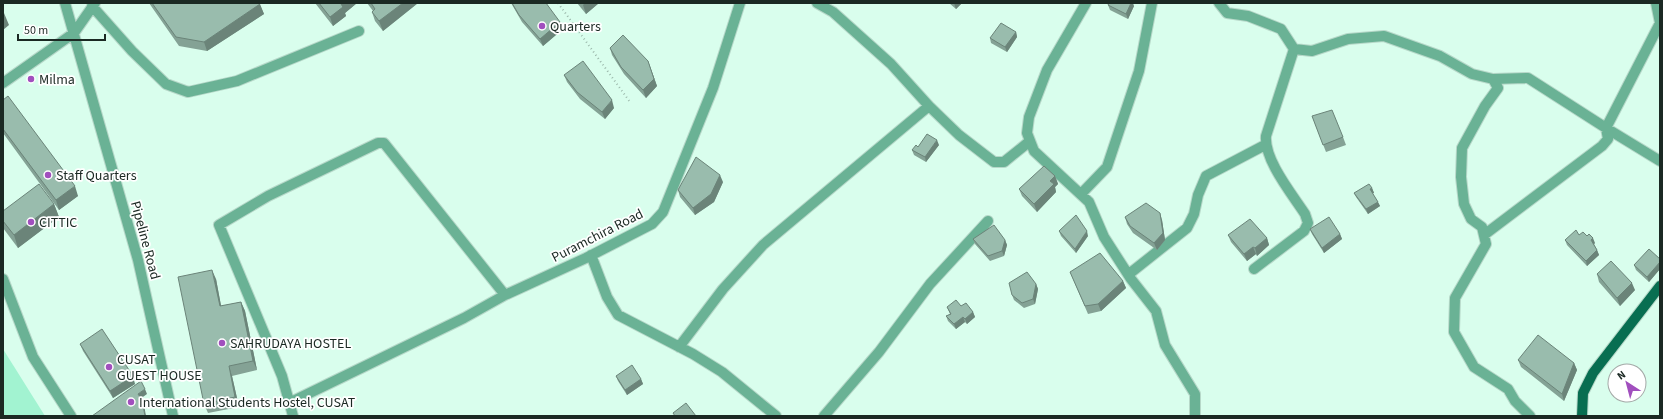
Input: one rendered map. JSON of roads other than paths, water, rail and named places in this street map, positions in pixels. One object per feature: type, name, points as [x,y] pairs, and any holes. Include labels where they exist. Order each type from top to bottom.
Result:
[{"type":"main road","points":[[1582,416],[1583,393],[1590,377],[1660,286]]},
{"type":"street","name":"Pipeline Road","points":[[65,3],[138,260],[173,416]]},
{"type":"street","name":"Puramchira Road","points":[[289,403],[384,358],[464,318],[505,295],[591,255],[652,224],[662,212],[713,88],[740,3]]},
{"type":"street","points":[[817,3],[833,12],[891,64],[958,135],[994,162],[1004,162],[1030,141]]},
{"type":"street","points":[[1086,3],[1047,70],[1029,117],[1027,133],[1034,151],[1089,202],[1104,237],[1156,311],[1165,346],[1195,394],[1195,416]]},
{"type":"street","points":[[1081,194],[1107,167],[1139,71],[1152,3]]},
{"type":"street","points":[[1219,3],[1227,13],[1248,16],[1281,29],[1294,49]]},
{"type":"street","points":[[1484,235],[1602,146],[1608,138],[1606,128],[1660,23],[1656,3]]},
{"type":"street","points":[[3,83],[74,33],[94,4],[132,51],[166,84],[188,92],[237,81],[358,31]]},
{"type":"street","points":[[1294,49],[1312,51],[1348,39],[1384,36],[1440,56],[1472,74],[1493,79],[1528,78],[1660,161]]},
{"type":"street","points":[[1254,269],[1304,231],[1308,223],[1305,214],[1270,157],[1265,145],[1266,136],[1294,49]]},
{"type":"street","points":[[1493,79],[1498,88],[1485,106],[1462,148],[1461,177],[1464,204],[1471,219],[1482,227],[1486,244],[1455,298],[1454,332],[1474,367],[1508,389],[1515,401],[1530,416]]},
{"type":"street","points":[[679,347],[723,288],[763,245],[929,106]]},
{"type":"street","points":[[293,416],[282,376],[219,225],[268,196],[378,143],[384,143],[505,295]]},
{"type":"street","points":[[1129,274],[1187,228],[1194,214],[1198,195],[1206,176],[1265,145]]},
{"type":"street","points":[[824,416],[879,352],[930,284],[988,221]]},
{"type":"street","points":[[591,255],[607,297],[618,315],[679,347],[722,372],[776,416]]},
{"type":"street","points":[[3,279],[34,357],[72,416]]},
{"type":"place","name":"Quarters","points":[[542,26]]},
{"type":"place","name":"Milma","points":[[31,79]]},
{"type":"place","name":"Staff Quarters","points":[[48,175]]},
{"type":"place","name":"CITTIC","points":[[31,222]]},
{"type":"place","name":"SAHRUDAYA HOSTEL","points":[[222,343]]},
{"type":"place","name":"CUSAT GUEST HOUSE","points":[[109,367]]},
{"type":"place","name":"International Students Hostel, CUSAT","points":[[131,402]]}]
